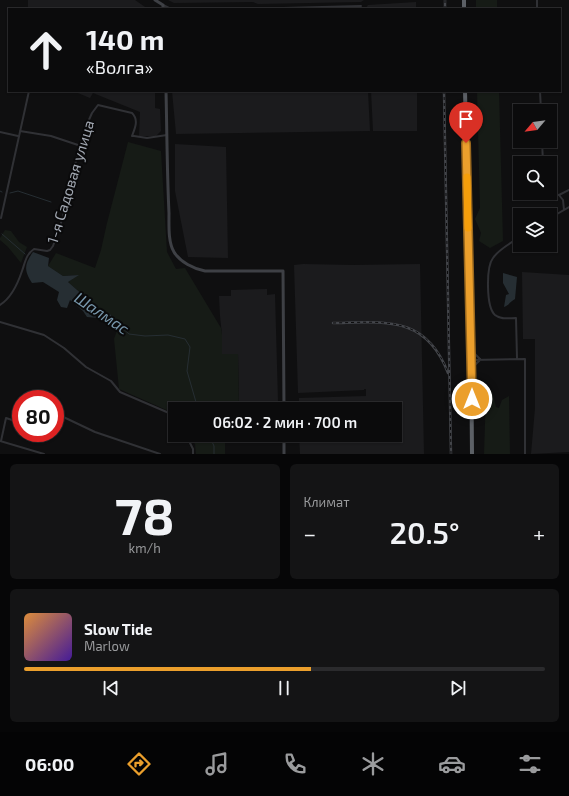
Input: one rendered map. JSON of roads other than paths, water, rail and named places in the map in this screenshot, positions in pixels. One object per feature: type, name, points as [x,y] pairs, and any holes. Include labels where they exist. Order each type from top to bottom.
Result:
[{"type":"highway","points":[[465,92],[472,454]]},
{"type":"street","points":[[155,0],[163,7]]},
{"type":"street","points":[[286,8],[361,6]]},
{"type":"street","points":[[1,218],[29,92]]},
{"type":"street","points":[[166,92],[170,238],[172,247],[177,256],[191,267],[200,270],[283,271],[284,402]]},
{"type":"street","points":[[540,92],[541,104]]},
{"type":"street","name":"1-я Садовая улица","points":[[0,305],[10,296],[31,251],[34,249],[47,252],[53,246],[84,131],[89,117],[98,105],[134,114],[136,121],[132,136],[147,138],[167,135]]},
{"type":"street","points":[[20,131],[50,136],[81,146]]},
{"type":"street","points":[[0,132],[19,136]]},
{"type":"street","points":[[564,210],[562,200],[559,195],[569,190]]},
{"type":"street","points":[[557,214],[569,207]]},
{"type":"street","points":[[513,242],[492,258],[489,268],[488,300],[491,310],[496,316],[500,318],[516,318],[517,358]]},
{"type":"street","points":[[0,322],[44,336],[64,348],[86,367],[111,381],[120,392],[168,413]]},
{"type":"street","points":[[471,349],[481,359]]},
{"type":"street","points":[[471,370],[481,359]]},
{"type":"street","points":[[471,360],[525,359],[525,454]]},
{"type":"street","points":[[64,417],[95,432],[160,454]]},
{"type":"street","points":[[12,420],[6,418],[0,441],[44,454]]},
{"type":"street","points":[[190,442],[193,449],[193,454]]},
{"type":"street","points":[[284,442],[284,454]]},
{"type":"water","points":[[33,252],[49,258],[48,266],[63,276],[79,275],[68,282],[84,296],[86,303],[110,314],[119,325],[99,318],[87,317],[83,311],[70,300],[67,308],[61,307],[57,300],[59,292],[43,282],[32,283],[26,268],[28,260]]},
{"type":"water","points":[[503,273],[517,277],[515,299],[504,307],[506,295],[509,294],[503,283]]},
{"type":"waterway","points":[[10,193],[18,191],[51,202]]},
{"type":"waterway","name":"Шалмас","points":[[2,234],[25,254]]},
{"type":"waterway","name":"Шалмас","points":[[119,325],[129,334],[145,336],[168,335],[185,339],[190,347],[187,371],[196,402]]},
{"type":"waterway","name":"Шалмас","points":[[212,442],[214,454]]},
{"type":"railway","points":[[445,0],[445,8]]},
{"type":"railway","points":[[444,92],[451,454]]},
{"type":"railway","points":[[333,323],[386,323],[402,326],[416,331],[428,341],[439,354],[448,373]]}]
